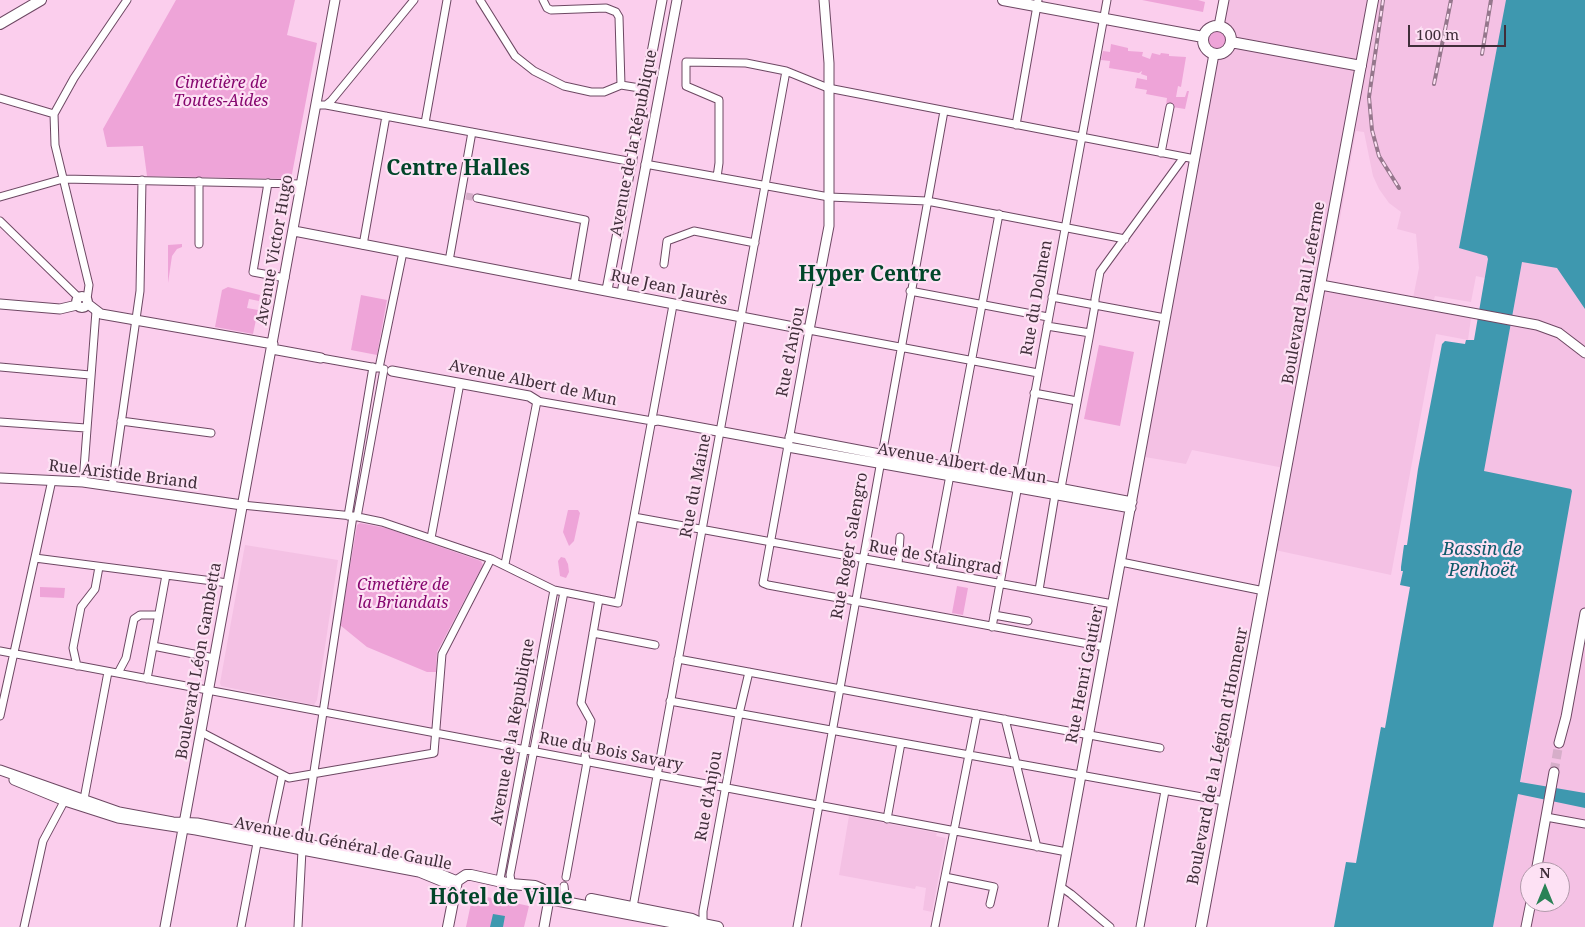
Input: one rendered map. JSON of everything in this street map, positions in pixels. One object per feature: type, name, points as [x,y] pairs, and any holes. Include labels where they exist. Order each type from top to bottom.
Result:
[{"type":"main road","points":[[0,24],[41,0]]},
{"type":"main road","points":[[1003,0],[1037,3],[1104,19],[1203,37]]},
{"type":"main road","name":"Boulevard Paul Leferme","points":[[1264,590],[1373,0]]},
{"type":"main road","points":[[1219,26],[1229,34],[1231,42],[1225,51],[1214,54],[1204,46],[1203,37],[1211,28],[1219,26]]},
{"type":"main road","points":[[1231,42],[1361,66]]},
{"type":"main road","name":"Boulevard de la Légion d'Honneur","points":[[1201,927],[1264,590]]},
{"type":"main road","points":[[448,927],[457,881],[466,875],[498,879],[505,883],[512,882],[541,889],[549,898],[691,926],[718,927]]},
{"type":"main road","points":[[549,898],[564,890],[692,919],[703,926]]},
{"type":"street","points":[[0,304],[60,309],[83,301],[89,289],[55,145],[54,114],[70,84],[127,0]]},
{"type":"street","name":"Avenue Victor Hugo","points":[[242,505],[273,347],[335,0]]},
{"type":"street","points":[[326,105],[414,0]]},
{"type":"street","points":[[425,124],[447,0]]},
{"type":"street","points":[[480,0],[515,56],[524,65],[564,86],[591,92],[604,92],[621,85],[646,89]]},
{"type":"street","points":[[543,0],[544,4],[551,10],[606,8],[616,12],[619,17],[621,85]]},
{"type":"street","name":"Avenue de la République","points":[[607,290],[633,162],[662,0]]},
{"type":"street","name":"Avenue de la République","points":[[624,294],[645,164],[677,0]]},
{"type":"street","name":"Rue d'Anjou","points":[[824,0],[829,62],[829,226],[809,330],[773,542],[763,582],[768,585],[854,601]]},
{"type":"street","name":"Rue du Dolmen","points":[[992,627],[1064,226],[1107,0]]},
{"type":"street","points":[[1219,26],[1224,0]]},
{"type":"street","points":[[1016,124],[1037,3]]},
{"type":"street","name":"Rue Henri Gautier","points":[[1053,927],[1214,54]]},
{"type":"street","points":[[717,177],[720,163],[719,100],[686,86],[686,62],[746,63],[786,71],[828,88],[1195,159]]},
{"type":"street","name":"Rue du Maine","points":[[633,907],[786,71]]},
{"type":"street","points":[[0,98],[54,114]]},
{"type":"street","points":[[316,105],[326,105],[633,162]]},
{"type":"street","points":[[1161,153],[1170,107]]},
{"type":"street","name":"Rue Roger Salengro","points":[[797,927],[838,688],[944,110]]},
{"type":"street","points":[[363,244],[386,116]]},
{"type":"street","points":[[449,261],[463,196],[472,132]]},
{"type":"street","points":[[1039,590],[1077,401],[1100,272],[1184,157]]},
{"type":"street","points":[[645,164],[829,197],[927,201],[1126,238]]},
{"type":"street","points":[[0,197],[63,179],[302,184]]},
{"type":"street","points":[[112,487],[140,290],[142,180]]},
{"type":"street","points":[[199,182],[199,244]]},
{"type":"street","points":[[268,183],[253,272],[285,278]]},
{"type":"street","points":[[477,198],[585,220],[574,284]]},
{"type":"street","points":[[932,571],[970,360],[999,214]]},
{"type":"street","points":[[0,221],[83,301],[96,311],[83,482]]},
{"type":"street","points":[[664,264],[667,240],[694,231],[755,243]]},
{"type":"street","name":"Rue Jean Jaurès","points":[[294,232],[1038,373]]},
{"type":"street","points":[[298,927],[302,847],[352,516],[382,369],[403,252]]},
{"type":"street","points":[[1321,285],[1523,323],[1559,333],[1585,353]]},
{"type":"street","points":[[910,291],[1048,317]]},
{"type":"street","points":[[1052,297],[1166,318]]},
{"type":"street","points":[[242,505],[352,516],[382,522],[504,564],[554,590],[618,603],[673,305]]},
{"type":"street","name":"Avenue Albert de Mun","points":[[96,311],[322,358],[529,396],[537,401],[789,443],[881,454],[951,466],[1018,479],[1058,491],[1131,505]]},
{"type":"street","points":[[1047,326],[1090,333]]},
{"type":"street","points":[[0,367],[90,375]]},
{"type":"street","points":[[352,516],[382,369]]},
{"type":"street","points":[[431,538],[460,383]]},
{"type":"street","points":[[1034,393],[1077,401]]},
{"type":"street","points":[[504,564],[537,401]]},
{"type":"street","points":[[121,421],[211,433]]},
{"type":"street","points":[[0,422],[86,428]]},
{"type":"street","name":"Avenue Albert de Mun","points":[[789,443],[879,464],[1016,488],[1058,491]]},
{"type":"street","name":"Rue Aristide Briand","points":[[0,478],[83,482],[242,505]]},
{"type":"street","points":[[0,716],[52,480]]},
{"type":"street","name":"Boulevard Léon Gambetta","points":[[165,927],[242,505]]},
{"type":"street","name":"Rue de Stalingrad","points":[[634,517],[1113,604]]},
{"type":"street","points":[[898,565],[900,537]]},
{"type":"street","points":[[35,558],[228,583]]},
{"type":"street","points":[[201,732],[289,778],[313,776],[434,753],[442,654],[491,559]]},
{"type":"street","points":[[1121,562],[1264,590]]},
{"type":"street","points":[[78,666],[73,648],[81,607],[95,590],[98,567]]},
{"type":"street","points":[[147,679],[166,575]]},
{"type":"street","name":"Avenue de la République","points":[[498,879],[554,590]]},
{"type":"street","name":"Avenue de la République","points":[[512,882],[510,875],[564,592]]},
{"type":"street","points":[[566,877],[587,762],[585,756],[591,721],[581,703],[599,599]]},
{"type":"street","points":[[854,601],[1105,647]]},
{"type":"street","points":[[1559,743],[1566,718],[1585,614]]},
{"type":"street","points":[[118,673],[126,658],[134,619],[140,615],[158,615]]},
{"type":"street","points":[[994,615],[1028,621]]},
{"type":"street","points":[[593,633],[655,645]]},
{"type":"street","points":[[153,646],[214,658]]},
{"type":"street","name":"Rue du Bois Savary","points":[[0,651],[1067,852]]},
{"type":"street","points":[[678,659],[1160,748]]},
{"type":"street","points":[[84,798],[108,672]]},
{"type":"street","name":"Rue d'Anjou","points":[[703,926],[703,911],[749,672]]},
{"type":"street","points":[[670,701],[1224,801]]},
{"type":"street","points":[[935,927],[977,714]]},
{"type":"street","points":[[1005,719],[1037,846]]},
{"type":"street","points":[[887,819],[901,743]]},
{"type":"street","points":[[0,770],[66,797],[84,798],[103,809]]},
{"type":"street","points":[[1538,862],[1554,772]]},
{"type":"street","points":[[0,774],[103,809]]},
{"type":"street","points":[[268,841],[282,776]]},
{"type":"street","points":[[1140,927],[1165,791]]},
{"type":"street","points":[[24,927],[42,841],[66,797]]},
{"type":"street","name":"Avenue du Général de Gaulle","points":[[103,809],[118,818],[183,826],[421,866],[457,881]]},
{"type":"street","points":[[1546,817],[1585,824]]},
{"type":"street","points":[[241,927],[258,839]]},
{"type":"street","points":[[944,878],[994,887],[990,904]]},
{"type":"street","points":[[1061,888],[1071,894],[1110,927]]},
{"type":"street","points":[[544,927],[549,898]]},
{"type":"street","points":[[1526,927],[1529,912]]},
{"type":"shaded area","points":[[1224,0],[1585,0],[1585,927],[1493,927],[1529,737],[1489,473],[1484,471],[1480,310],[1485,278],[1476,276],[1471,302],[1435,296],[1433,302],[1413,298],[1419,268],[1416,234],[1397,229],[1401,212],[1389,203],[1379,189],[1373,176],[1364,132],[1356,131],[1333,257],[1322,288],[1471,318],[1468,340],[1436,334],[1391,575],[1275,550],[1289,469],[1192,450],[1186,464],[1145,457],[1145,429],[1198,161]]},
{"type":"shaded area","points":[[245,545],[338,560],[317,700],[314,705],[221,686]]},
{"type":"shaded area","points":[[849,816],[937,833],[936,836],[946,838],[932,912],[923,910],[926,888],[916,886],[915,889],[839,875]]},
{"type":"green space","name":"Cimetière de Toutes-Aides","points":[[176,0],[295,0],[287,35],[317,43],[291,179],[147,176],[143,146],[107,147],[103,129]]},
{"type":"green space","points":[[1142,0],[1198,0],[1205,2],[1203,12]]},
{"type":"green space","points":[[1217,30],[1224,33],[1227,40],[1224,47],[1217,50],[1210,47],[1207,40],[1210,33]]},
{"type":"green space","points":[[1111,44],[1128,48],[1128,51],[1143,52],[1142,56],[1150,59],[1152,53],[1186,57],[1181,87],[1178,86],[1176,97],[1185,97],[1187,91],[1189,91],[1185,109],[1166,106],[1167,98],[1146,94],[1147,90],[1135,88],[1137,78],[1147,80],[1147,76],[1141,74],[1142,71],[1139,73],[1109,68],[1110,61],[1101,60],[1103,51],[1110,52]]},
{"type":"green space","points":[[182,244],[182,247],[177,249],[172,256],[168,283],[168,245]]},
{"type":"green space","points":[[228,287],[260,295],[259,301],[249,299],[247,308],[258,310],[253,334],[215,327],[222,290]]},
{"type":"green space","points":[[361,295],[387,300],[377,355],[351,350]]},
{"type":"green space","points":[[1099,345],[1134,352],[1120,426],[1084,419]]},
{"type":"green space","points":[[568,510],[578,510],[580,513],[574,541],[569,546],[563,532]]},
{"type":"green space","name":"Cimetière de la Briandais","points":[[360,523],[386,528],[481,561],[483,565],[437,652],[436,672],[427,672],[367,647],[340,625],[357,525]]},
{"type":"green space","points":[[561,557],[565,558],[568,564],[569,572],[566,578],[560,576],[558,561]]},
{"type":"green space","points":[[957,586],[968,588],[963,615],[952,613]]},
{"type":"green space","points":[[40,587],[65,588],[64,598],[40,597]]},
{"type":"green space","points":[[473,894],[529,906],[524,927],[466,927]]},
{"type":"water","name":"Bassin de Penhoët","points":[[1506,0],[1585,0],[1585,309],[1557,268],[1522,262],[1484,471],[1571,489],[1572,491],[1520,782],[1585,793],[1585,808],[1518,794],[1493,927],[1334,927],[1346,862],[1356,863],[1381,727],[1385,728],[1410,587],[1400,585],[1403,571],[1401,571],[1401,567],[1404,545],[1407,545],[1418,469],[1442,344],[1445,341],[1465,344],[1466,340],[1474,340],[1488,259],[1487,256],[1459,248]]},
{"type":"water","points":[[493,914],[505,916],[503,927],[490,927]]},
{"type":"tunnel","points":[[466,196],[477,198]]},
{"type":"tunnel","points":[[1554,772],[1559,743]]},
{"type":"railway","points":[[1383,0],[1369,97],[1372,130],[1379,156],[1399,188]]},
{"type":"railway","points":[[1434,84],[1451,0]]},
{"type":"railway","points":[[1482,54],[1491,0]]},
{"type":"district","name":"Centre Halles","points":[[458,169]]},
{"type":"district","name":"Hyper Centre","points":[[870,275]]},
{"type":"district","name":"Hôtel de Ville","points":[[501,898]]}]
